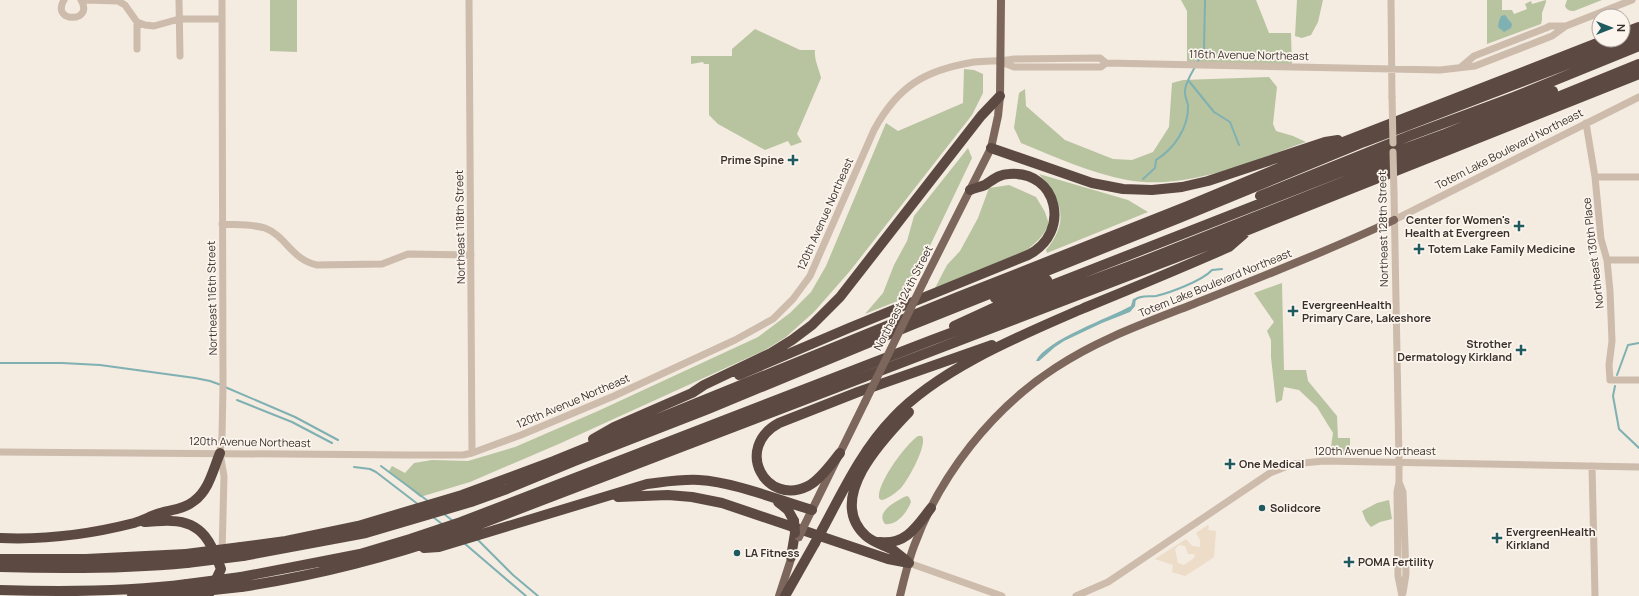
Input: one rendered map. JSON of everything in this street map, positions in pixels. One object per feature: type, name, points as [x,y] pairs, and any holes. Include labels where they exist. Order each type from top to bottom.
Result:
[{"type":"highway","points":[[0,559],[186,558],[242,552],[471,502],[708,409],[948,310],[1364,142],[1639,37]]},
{"type":"highway","points":[[398,519],[554,461],[1350,139],[1591,45]]},
{"type":"highway","points":[[1515,101],[1639,46]]},
{"type":"highway","points":[[948,310],[964,309],[1036,284],[1515,101],[1639,58]]},
{"type":"highway","points":[[132,596],[186,588],[312,574],[363,562],[432,541],[483,518],[932,340],[1085,283],[1417,154],[1639,64]]},
{"type":"highway","points":[[483,518],[1248,230],[1639,74]]},
{"type":"highway","points":[[692,394],[704,385],[782,346],[812,325],[827,311],[859,274],[981,116],[1000,96]]},
{"type":"highway","points":[[991,148],[1092,183],[1123,189],[1152,190],[1194,185],[1325,142],[1350,139]]},
{"type":"highway","points":[[554,461],[614,427],[849,328],[1028,255],[1036,251],[1047,240],[1054,225],[1054,206],[1046,190],[1033,178],[1017,174],[1009,174],[996,177],[985,184],[970,190]]},
{"type":"highway","points":[[932,340],[952,327],[991,309],[1324,174]]},
{"type":"highway","points":[[840,453],[817,479],[809,486],[798,490],[778,488],[767,480],[762,474],[757,461],[758,446],[761,439],[771,428],[780,423],[858,392],[1022,335],[1230,247],[1248,230]]},
{"type":"highway","points":[[785,596],[850,476],[875,439],[894,417],[926,390],[957,370],[1022,335]]},
{"type":"highway","points":[[909,563],[892,550],[873,541],[861,530],[853,515],[852,496],[856,482],[892,429],[912,408],[957,370]]},
{"type":"highway","points":[[0,538],[44,538],[101,529],[134,522],[184,507],[194,502],[201,495],[208,484],[220,453]]},
{"type":"highway","points":[[241,582],[360,554],[496,530],[647,484],[678,480],[699,480],[719,483],[812,510]]},
{"type":"highway","points":[[596,499],[668,495],[692,496],[722,502],[888,559],[909,563]]},
{"type":"highway","points":[[770,497],[788,510],[794,520],[797,535],[791,557]]},
{"type":"highway","points":[[873,541],[889,543],[905,538],[913,531],[931,508]]},
{"type":"highway","points":[[134,522],[181,522],[195,527],[207,538],[212,545],[222,569],[208,596]]},
{"type":"highway","points":[[0,567],[84,569],[154,566],[186,558]]},
{"type":"highway","points":[[0,590],[186,588]]},
{"type":"main road","name":"Northeast 124th Street","points":[[797,535],[804,526],[864,402],[991,148],[998,116],[1000,96],[1001,0]]},
{"type":"main road","name":"Totem Lake Boulevard Northeast","points":[[900,596],[918,537],[931,508],[952,472],[969,448],[990,423],[1033,384],[1065,361],[1099,342],[1121,332],[1299,261],[1394,220]]},
{"type":"main road","points":[[779,596],[791,557]]},
{"type":"street","points":[[64,0],[62,9],[65,15],[70,18],[81,14],[83,8],[82,1],[118,1],[125,4],[137,22],[137,49]]},
{"type":"street","points":[[179,0],[180,56]]},
{"type":"street","name":"Northeast 116th Street","points":[[221,596],[224,476],[220,453],[223,418],[222,0]]},
{"type":"street","name":"Northeast 118th Street","points":[[469,0],[472,453]]},
{"type":"street","name":"Northeast 128th Street","points":[[1391,0],[1390,69],[1392,97],[1399,482],[1403,492],[1406,574],[1402,596]]},
{"type":"street","points":[[1461,67],[1474,56],[1546,28],[1566,26],[1632,0]]},
{"type":"street","points":[[137,22],[154,26],[179,18],[222,19]]},
{"type":"street","name":"116th Avenue Northeast","points":[[1001,62],[1014,67],[1101,67],[1106,63],[1440,70],[1483,64],[1552,36],[1566,26]]},
{"type":"street","name":"120th Avenue Northeast","points":[[0,452],[462,455],[472,453],[521,435],[614,396],[735,340],[773,319],[793,299],[810,276],[874,130],[885,111],[896,97],[924,76],[946,68],[976,62],[1001,62]]},
{"type":"street","name":"Totem Lake Boulevard Northeast","points":[[1394,220],[1586,122],[1639,97]]},
{"type":"street","name":"Northeast 130th Place","points":[[1586,122],[1595,177],[1601,239],[1607,260],[1610,291],[1612,341],[1609,365],[1610,380],[1639,380]]},
{"type":"street","points":[[1595,177],[1639,177]]},
{"type":"street","points":[[222,224],[255,226],[266,229],[278,236],[298,257],[308,263],[317,265],[382,264],[408,254],[471,255]]},
{"type":"street","points":[[1607,260],[1639,260]]},
{"type":"street","name":"120th Avenue Northeast","points":[[1076,596],[1108,582],[1261,478],[1278,469],[1293,464],[1312,461],[1639,466]]},
{"type":"street","points":[[1592,466],[1595,596]]},
{"type":"street","points":[[909,563],[1002,596]]},
{"type":"green space","points":[[270,0],[297,0],[297,52],[270,51]]},
{"type":"green space","points":[[1181,0],[1256,0],[1269,33],[1291,33],[1292,67],[1187,65],[1187,11]]},
{"type":"green space","points":[[1297,0],[1323,0],[1318,22],[1311,35],[1302,38],[1295,36]]},
{"type":"green space","points":[[1487,0],[1502,0],[1502,10],[1512,10],[1514,14],[1527,9],[1525,4],[1531,1],[1532,4],[1546,0],[1542,13],[1541,24],[1487,44]]},
{"type":"green space","points":[[1567,0],[1602,0],[1571,11],[1565,6]]},
{"type":"green space","points":[[755,29],[800,50],[815,50],[816,61],[821,78],[797,134],[802,142],[791,146],[788,141],[765,150],[718,124],[709,115],[709,64],[704,64],[703,62],[691,64],[691,56],[732,56],[732,49]]},
{"type":"green space","points":[[964,69],[974,70],[983,74],[983,93],[972,115],[850,271],[814,312],[786,337],[765,350],[561,443],[470,482],[420,497],[389,471],[392,466],[405,473],[414,463],[432,460],[468,461],[515,447],[598,411],[758,337],[790,313],[811,292],[826,266],[886,123],[898,131],[963,103]]},
{"type":"green space","points":[[1269,77],[1277,87],[1273,124],[1276,131],[1306,142],[1241,165],[1195,178],[1149,182],[1114,177],[1073,164],[1021,143],[1014,128],[1019,93],[1025,89],[1026,106],[1065,140],[1113,159],[1132,160],[1153,152],[1169,127],[1172,83],[1183,80]]},
{"type":"green space","points":[[968,148],[972,158],[905,298],[865,314],[883,293],[894,265],[907,241],[914,216]]},
{"type":"green space","points":[[1039,174],[1128,200],[1148,212],[1047,253],[1046,250],[1054,239],[1058,230],[1060,211],[1058,202],[1053,193]]},
{"type":"green space","points":[[1009,185],[1036,197],[1045,212],[1049,224],[1044,233],[1024,252],[935,288],[947,265],[960,251],[978,218],[989,188]]},
{"type":"green space","points":[[1282,283],[1284,370],[1306,370],[1308,381],[1337,416],[1338,438],[1350,438],[1350,454],[1330,454],[1333,433],[1317,407],[1299,390],[1284,387],[1282,400],[1276,403],[1271,357],[1271,340],[1267,331],[1274,322],[1254,293]]},
{"type":"green space","points":[[918,436],[922,436],[922,447],[912,472],[900,489],[888,498],[881,500],[879,498],[880,491],[887,474],[900,455]]},
{"type":"green space","points":[[907,496],[911,502],[901,518],[894,523],[885,524],[882,515],[887,508]]},
{"type":"green space","points":[[1389,500],[1392,519],[1380,522],[1371,527],[1366,521],[1362,511],[1377,503]]},
{"type":"shaded area","points":[[1208,525],[1208,530],[1216,531],[1214,557],[1185,576],[1172,572],[1173,565],[1155,559],[1186,539],[1192,546],[1200,547],[1200,540],[1196,533]],"holes":[[[1179,545],[1185,546],[1188,554],[1195,554],[1194,558],[1184,565],[1178,563],[1175,549]]]},
{"type":"water","points":[[1505,15],[1512,24],[1511,28],[1504,32],[1498,27],[1501,16]]},
{"type":"water","points":[[1136,298],[1135,306],[1130,312],[1064,341],[1039,361],[1036,361],[1042,353],[1052,345],[1079,330],[1131,306],[1133,299]]},
{"type":"waterway","points":[[1197,63],[1204,50],[1205,0]]},
{"type":"waterway","points":[[1143,179],[1155,168],[1156,160],[1169,150],[1183,129],[1188,113],[1188,105],[1185,94],[1186,87],[1195,67]]},
{"type":"waterway","points":[[1188,80],[1214,112],[1230,122],[1239,145]]},
{"type":"waterway","points":[[1135,300],[1137,298],[1156,296],[1169,292],[1201,278],[1212,270],[1222,269]]},
{"type":"waterway","points":[[1617,375],[1628,345],[1639,343]]},
{"type":"waterway","points":[[0,363],[62,363],[100,365],[195,378],[221,385]]},
{"type":"waterway","points":[[1615,386],[1613,396],[1619,429],[1639,448]]},
{"type":"waterway","points":[[225,387],[295,417],[338,440]]},
{"type":"waterway","points":[[237,400],[292,422],[332,443]]},
{"type":"waterway","points":[[381,466],[428,501]]},
{"type":"waterway","points":[[354,467],[370,469],[376,472],[419,505]]},
{"type":"waterway","points":[[444,514],[453,521]]},
{"type":"waterway","points":[[433,517],[442,524]]},
{"type":"waterway","points":[[477,539],[513,575],[538,596]]},
{"type":"waterway","points":[[464,543],[526,596]]},
{"type":"place","name":"Prime Spine","points":[[793,160]]},
{"type":"place","name":"Center for Women's Health at Evergreen","points":[[1519,226]]},
{"type":"place","name":"Totem Lake Family Medicine","points":[[1419,249]]},
{"type":"place","name":"EvergreenHealth Primary Care, Lakeshore","points":[[1293,311]]},
{"type":"place","name":"Strother Dermatology Kirkland","points":[[1521,350]]},
{"type":"place","name":"One Medical","points":[[1230,464]]},
{"type":"place","name":"Solidcore","points":[[1262,508]]},
{"type":"place","name":"EvergreenHealth Kirkland","points":[[1497,538]]},
{"type":"place","name":"LA Fitness","points":[[737,553]]},
{"type":"place","name":"POMA Fertility","points":[[1349,562]]}]
